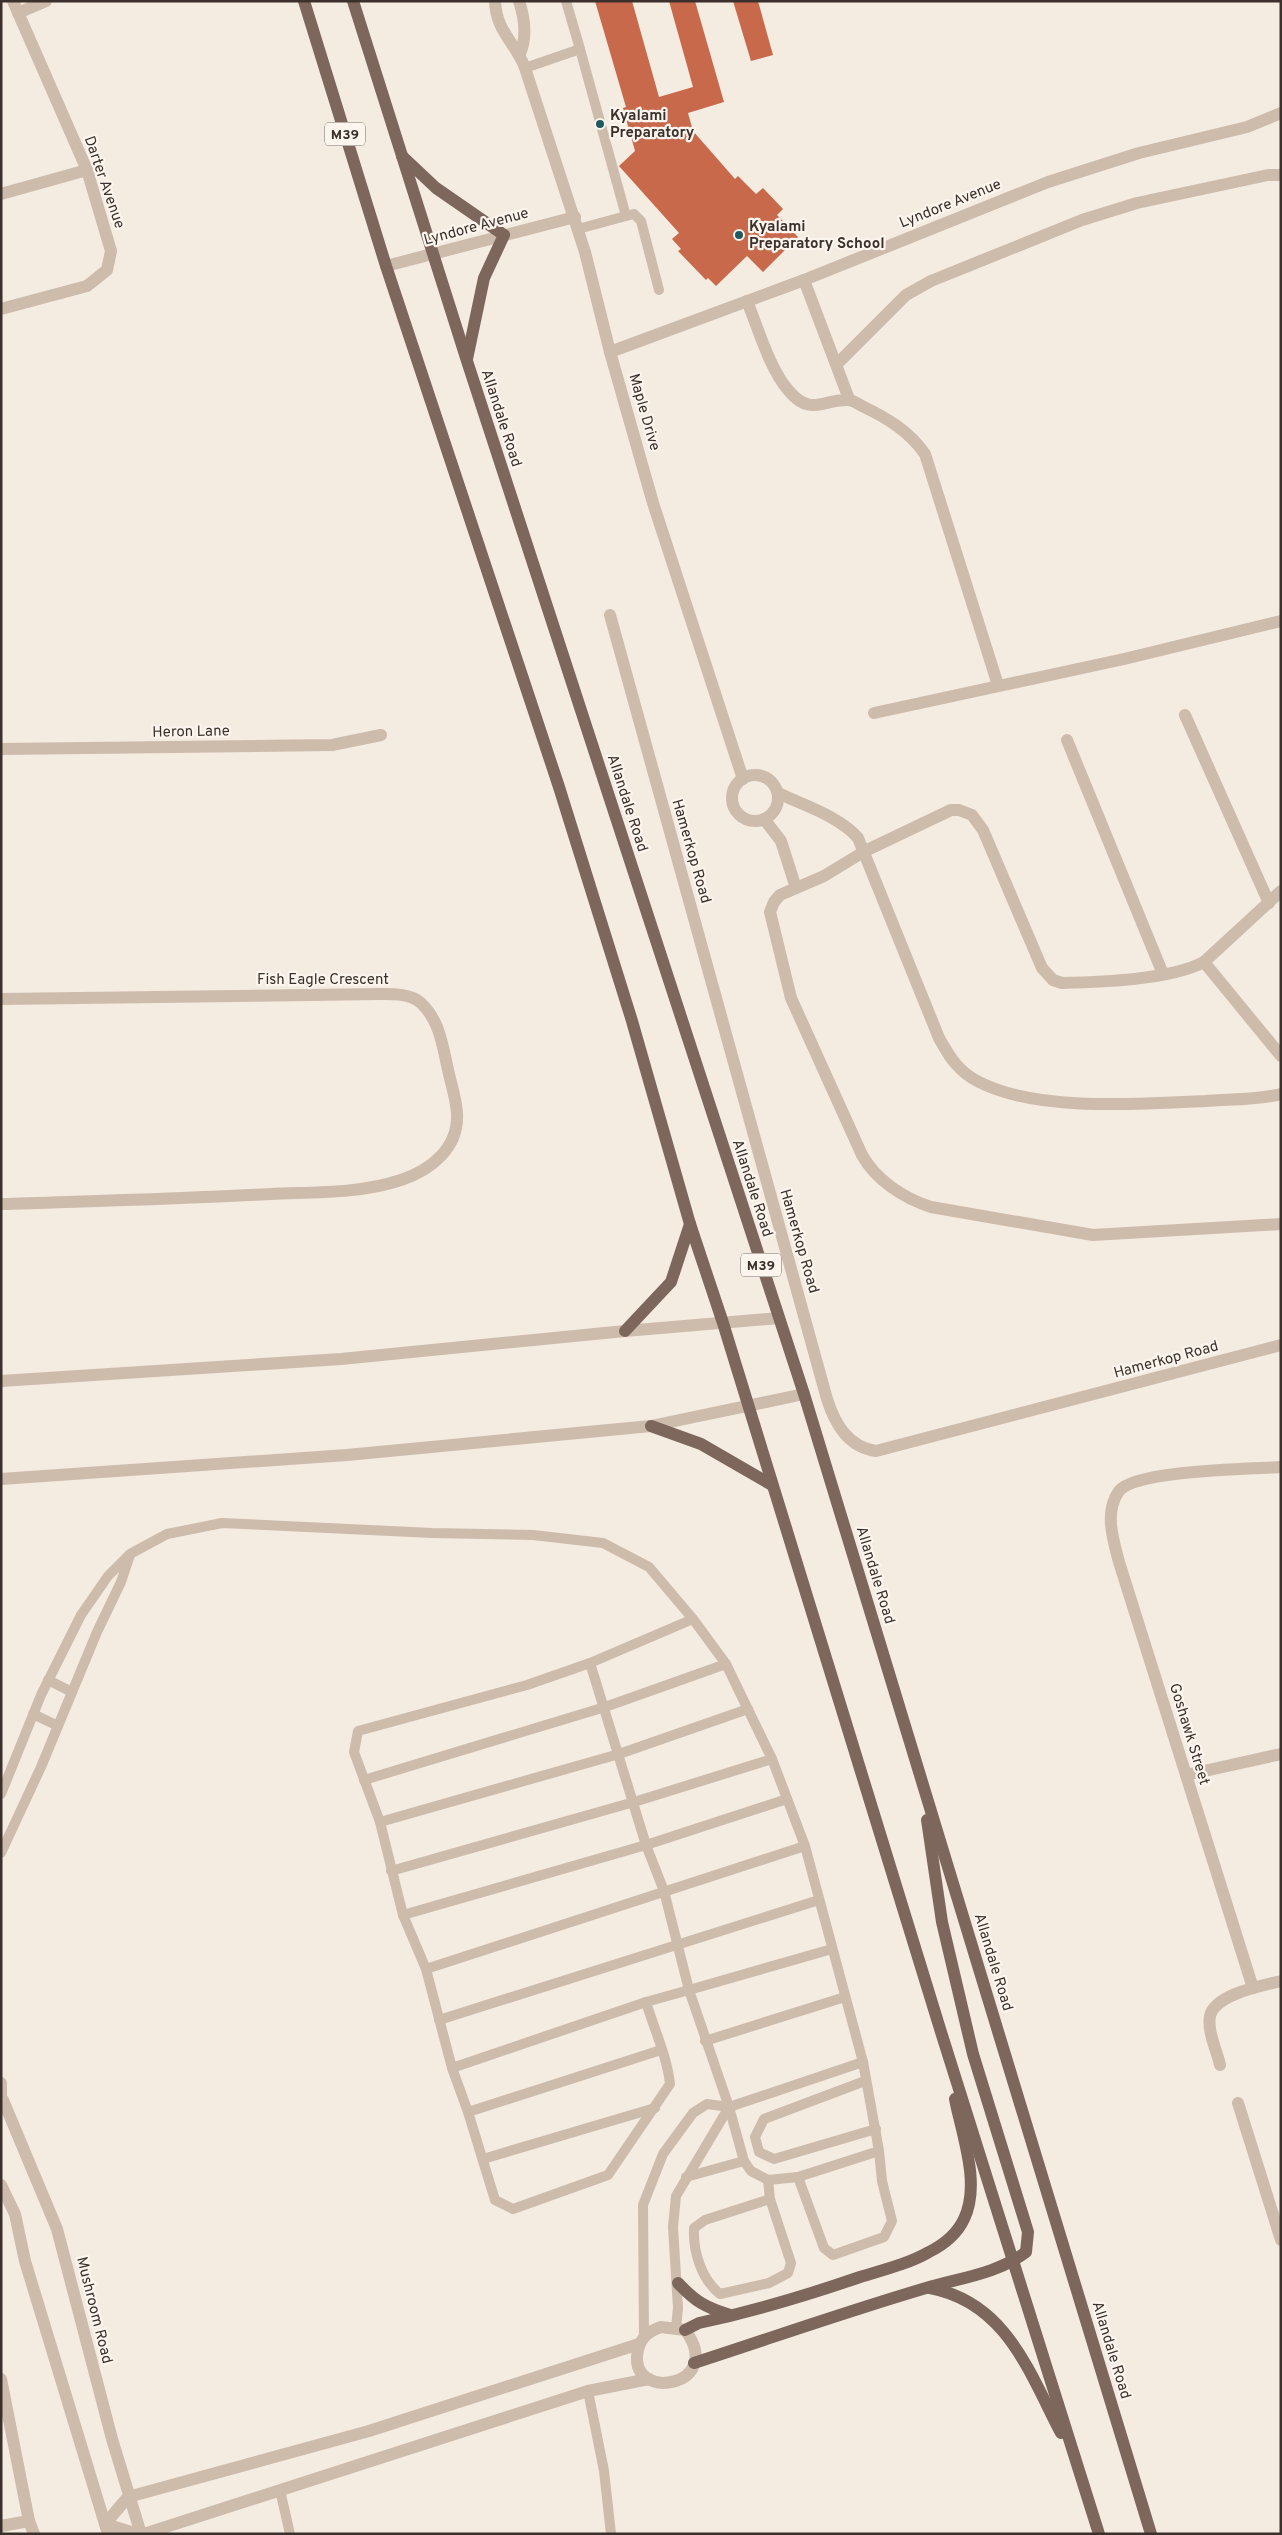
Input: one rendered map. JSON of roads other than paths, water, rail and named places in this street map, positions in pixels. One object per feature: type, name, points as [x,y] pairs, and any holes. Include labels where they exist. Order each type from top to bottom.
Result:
[{"type":"main road","name":"M39","points":[[304,1],[386,266],[559,787],[632,1022],[690,1224],[723,1323],[941,2032],[1099,2534]]},
{"type":"main road","name":"Allandale Road","points":[[353,1],[466,362],[804,1394],[1151,2534]]},
{"type":"main road","points":[[402,155],[436,188],[504,235],[484,278],[466,362]]},
{"type":"main road","points":[[625,1331],[671,1282],[690,1224]]},
{"type":"main road","points":[[651,1426],[701,1444],[772,1486]]},
{"type":"main road","points":[[694,2363],[927,2288],[982,2274],[1013,2262],[1026,2252],[1028,2232],[966,2026],[942,1922],[921,1778]]},
{"type":"main road","points":[[681,2329],[811,2293],[897,2265],[927,2253],[954,2233],[964,2219],[970,2198],[969,2170],[941,2032]]},
{"type":"main road","points":[[678,2283],[694,2300],[705,2307],[730,2315]]},
{"type":"main road","points":[[927,2288],[964,2298],[999,2324],[1012,2340],[1076,2462]]},
{"type":"street","points":[[16,7],[46,1]]},
{"type":"street","name":"Maple Drive","points":[[495,1],[497,18],[503,34],[520,54],[577,223],[610,352],[653,503],[742,779]]},
{"type":"street","points":[[520,1],[525,29],[524,45],[520,54]]},
{"type":"street","name":"Darter Avenue","points":[[1,309],[87,286],[107,270],[111,251],[87,170],[16,7]]},
{"type":"street","name":"Lyndore Avenue","points":[[610,352],[804,280],[1048,182],[1139,153],[1247,127],[1281,113]]},
{"type":"street","points":[[1,194],[87,170]]},
{"type":"street","points":[[837,364],[906,296],[931,281],[1082,220],[1138,203],[1268,175],[1281,175]]},
{"type":"street","name":"Lyndore Avenue","points":[[386,266],[504,235],[577,223]]},
{"type":"street","points":[[804,280],[850,399]]},
{"type":"street","points":[[747,301],[774,366],[789,392],[810,406],[850,399],[894,423],[908,434],[925,454],[998,685]]},
{"type":"street","name":"Hamerkop Road","points":[[610,615],[827,1399],[836,1423],[844,1433],[863,1449],[876,1451],[1281,1345]]},
{"type":"street","points":[[874,713],[1124,659],[1281,621]]},
{"type":"street","points":[[1185,715],[1268,903]]},
{"type":"street","name":"Heron Lane","points":[[1,749],[332,745],[381,735]]},
{"type":"street","points":[[1067,740],[1164,974]]},
{"type":"street","points":[[755,775],[763,776],[775,786],[778,793],[776,809],[764,819],[750,820],[738,813],[734,807],[733,792],[742,779],[755,775]]},
{"type":"street","points":[[778,793],[849,829],[858,838],[865,851],[940,1038],[950,1058],[961,1071],[980,1083],[1006,1092],[1040,1099],[1090,1104],[1227,1100],[1281,1094]]},
{"type":"street","points":[[1281,891],[1204,962],[1187,970],[1091,982],[1062,983],[1046,975],[1038,961],[983,830],[977,820],[966,812],[951,810],[939,814],[865,851],[839,868],[776,898],[770,912],[791,998],[862,1155],[872,1171],[881,1180],[921,1204],[931,1207],[1072,1233],[1113,1235],[1281,1224]]},
{"type":"street","points":[[764,819],[781,841],[796,888]]},
{"type":"street","points":[[1204,962],[1281,1056]]},
{"type":"street","name":"Fish Eagle Crescent","points":[[1,999],[382,994],[408,996],[421,1003],[430,1013],[440,1034],[457,1112],[456,1126],[452,1139],[442,1156],[426,1168],[402,1180],[369,1188],[183,1199],[1,1204]]},
{"type":"street","points":[[1,1381],[341,1359],[779,1318]]},
{"type":"street","points":[[1,1478],[347,1455],[651,1426],[804,1394]]},
{"type":"street","name":"Goshawk Street","points":[[1253,1988],[1119,1562],[1112,1532],[1111,1510],[1120,1490],[1132,1483],[1155,1476],[1281,1467]]},
{"type":"street","points":[[1186,1775],[1281,1754]]},
{"type":"street","points":[[1220,2065],[1210,2026],[1212,2012],[1224,2000],[1253,1988],[1281,1981]]},
{"type":"street","name":"Mushroom Road","points":[[1,2083],[2,2104],[57,2229],[128,2497],[141,2534]]},
{"type":"street","points":[[1238,2103],[1275,2204],[1281,2240]]},
{"type":"street","points":[[1,2186],[15,2214],[25,2261],[106,2529]]},
{"type":"street","points":[[661,2327],[681,2329],[693,2344],[694,2363],[684,2378],[676,2382],[666,2384],[649,2379],[588,2392],[141,2534],[106,2529],[128,2497],[369,2431],[642,2340],[661,2327]]},
{"type":"street","points":[[642,2340],[638,2364],[649,2379]]},
{"type":"street","points":[[1,2379],[29,2521],[34,2534]]},
{"type":"street","points":[[1,2526],[29,2521]]},
{"type":"lane","points":[[566,1],[626,216]]},
{"type":"lane","points":[[525,68],[580,49]]},
{"type":"lane","points":[[577,223],[634,214],[641,221],[659,290]]},
{"type":"lane","points":[[1,1794],[48,1680],[81,1615],[108,1576],[130,1554],[167,1534],[222,1523],[533,1536],[603,1543],[649,1567],[693,1619],[726,1664],[772,1758],[805,1846],[863,2062],[865,2081],[876,2129],[882,2181],[892,2221],[884,2237],[855,2249],[833,2255],[824,2248],[798,2178]]},
{"type":"lane","points":[[1,1853],[121,1582],[130,1554]]},
{"type":"lane","points":[[646,2002],[661,2050],[668,2065],[670,2084],[608,2176],[513,2209],[495,2200],[468,2112],[452,2068],[426,1969],[403,1915],[380,1822],[354,1752],[358,1731],[527,1685],[590,1663],[693,1619]]},
{"type":"lane","points":[[590,1663],[605,1706],[646,1845],[664,1892],[689,1990],[729,2107],[744,2161],[750,2171],[768,2180],[798,2178],[879,2151]]},
{"type":"lane","points":[[364,1780],[605,1706],[726,1664]]},
{"type":"lane","points":[[48,1680],[72,1692]]},
{"type":"lane","points":[[380,1822],[619,1754],[748,1709]]},
{"type":"lane","points":[[33,1714],[58,1726]]},
{"type":"lane","points":[[391,1871],[634,1802],[772,1758]]},
{"type":"lane","points":[[403,1915],[646,1845],[788,1799]]},
{"type":"lane","points":[[426,1969],[805,1846]]},
{"type":"lane","points":[[439,2020],[677,1943],[819,1900]]},
{"type":"lane","points":[[452,2068],[646,2002],[832,1949]]},
{"type":"lane","points":[[705,2041],[845,1998]]},
{"type":"lane","points":[[468,2112],[661,2050]]},
{"type":"lane","points":[[642,2340],[644,2205],[663,2154],[693,2113],[707,2104],[729,2107],[863,2062]]},
{"type":"lane","points":[[865,2081],[764,2119],[755,2137],[759,2152],[774,2159],[876,2129]]},
{"type":"lane","points":[[681,2329],[674,2227],[676,2196],[729,2107]]},
{"type":"lane","points":[[483,2159],[655,2108]]},
{"type":"lane","points":[[686,2177],[744,2161]]},
{"type":"lane","points":[[768,2180],[770,2198],[791,2263],[788,2273],[781,2278],[720,2294],[712,2288],[700,2265],[694,2243],[694,2228],[705,2220],[770,2198]]},
{"type":"lane","points":[[588,2392],[601,2457],[611,2534]]},
{"type":"lane","points":[[280,2490],[290,2534]]},
{"type":"place","name":"Kyalami Preparatory","points":[[600,124]]},
{"type":"place","name":"Kyalami Preparatory School","points":[[739,235]]}]
